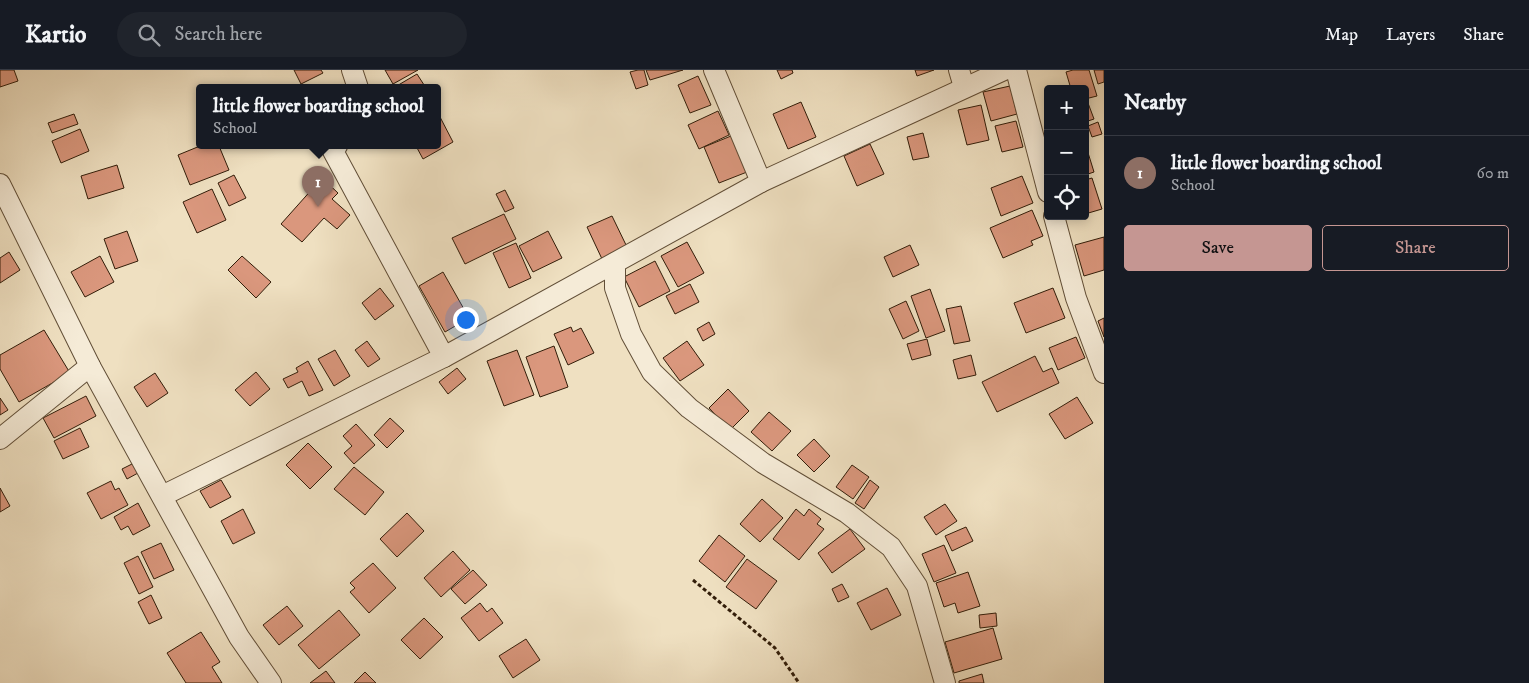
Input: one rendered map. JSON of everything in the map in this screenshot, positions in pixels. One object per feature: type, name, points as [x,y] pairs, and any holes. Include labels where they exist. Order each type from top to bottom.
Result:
[{"type":"street","points":[[352,70],[357,84]]},
{"type":"street","points":[[714,70],[761,182]]},
{"type":"street","points":[[162,496],[444,357],[761,182],[961,79],[1004,70]]},
{"type":"street","points":[[1016,70],[1044,177]]},
{"type":"street","points":[[335,149],[333,151],[444,357]]},
{"type":"street","points":[[0,184],[90,366],[239,637],[271,683]]},
{"type":"street","points":[[1055,220],[1076,298],[1104,373]]},
{"type":"street","points":[[615,263],[615,288],[631,334],[652,372],[689,408],[748,452],[847,513],[891,547],[917,586],[945,683]]},
{"type":"street","points":[[0,438],[90,366]]},
{"type":"path","points":[[692,580],[775,648],[799,683]]},
{"type":"building","points":[[0,70],[14,70],[18,81],[0,87]]},
{"type":"building","points":[[294,70],[321,70],[323,73],[301,84]]},
{"type":"building","points":[[385,70],[418,70],[393,84]]},
{"type":"building","points":[[644,70],[648,85],[636,89],[630,72]]},
{"type":"building","points":[[646,70],[683,70],[650,80]]},
{"type":"building","points":[[777,70],[792,70],[793,73],[781,79]]},
{"type":"building","points":[[915,70],[934,70],[917,76]]},
{"type":"building","points":[[1089,70],[1097,96],[1089,98],[1089,85],[1070,85],[1066,72]]},
{"type":"building","points":[[1094,70],[1104,70],[1104,82],[1098,84]]},
{"type":"building","points":[[417,74],[423,84],[400,84]]},
{"type":"building","points":[[698,76],[711,105],[690,113],[678,85]]},
{"type":"building","points":[[1010,86],[1017,114],[991,121],[983,92]]},
{"type":"building","points":[[801,102],[816,137],[788,149],[773,114]]},
{"type":"building","points":[[981,105],[989,140],[967,145],[958,110]]},
{"type":"building","points":[[1089,106],[1094,119],[1089,121]]},
{"type":"building","points":[[718,111],[729,135],[699,149],[688,125]]},
{"type":"building","points":[[74,114],[78,124],[52,133],[48,123]]},
{"type":"building","points":[[441,119],[453,142],[441,149]]},
{"type":"building","points":[[1016,121],[1023,147],[1002,152],[995,126]]},
{"type":"building","points":[[1098,122],[1102,134],[1092,137],[1089,126]]},
{"type":"building","points":[[80,129],[89,151],[61,163],[52,141]]},
{"type":"building","points":[[923,133],[929,157],[913,160],[907,137]]},
{"type":"building","points":[[731,136],[747,172],[719,183],[704,147]]},
{"type":"building","points":[[870,144],[884,174],[857,186],[844,156]]},
{"type":"building","points":[[196,148],[220,149],[229,170],[190,185],[178,155]]},
{"type":"building","points":[[418,149],[441,149],[423,159]]},
{"type":"building","points":[[1089,156],[1094,172],[1089,174]]},
{"type":"building","points":[[117,165],[124,188],[88,199],[81,176]]},
{"type":"building","points":[[234,175],[246,198],[229,206],[218,183]]},
{"type":"building","points":[[1022,176],[1033,203],[1001,216],[991,188]]},
{"type":"building","points":[[322,178],[338,193],[332,199],[350,215],[337,229],[324,218],[302,242],[281,224]]},
{"type":"building","points":[[1092,178],[1102,209],[1089,213],[1089,179]]},
{"type":"building","points":[[212,189],[226,220],[197,233],[183,202]]},
{"type":"building","points":[[505,190],[514,208],[505,212],[496,194]]},
{"type":"building","points":[[1032,210],[1043,236],[1031,241],[1033,245],[1003,258],[990,228]]},
{"type":"building","points":[[504,214],[516,239],[465,264],[452,238]]},
{"type":"building","points":[[612,216],[627,247],[602,259],[587,227]]},
{"type":"building","points":[[127,231],[138,261],[115,269],[104,239]]},
{"type":"building","points":[[548,231],[562,258],[533,272],[519,246]]},
{"type":"building","points":[[1104,237],[1104,270],[1084,276],[1075,245]]},
{"type":"building","points":[[687,242],[704,273],[678,287],[661,256]]},
{"type":"building","points":[[516,243],[531,278],[509,288],[493,253]]},
{"type":"building","points":[[910,245],[919,265],[893,277],[884,257]]},
{"type":"building","points":[[9,252],[20,270],[0,283],[0,258]]},
{"type":"building","points":[[100,256],[114,282],[85,297],[71,272]]},
{"type":"building","points":[[242,256],[271,282],[256,298],[228,270]]},
{"type":"building","points":[[655,261],[670,291],[639,307],[624,277]]},
{"type":"building","points":[[443,272],[469,318],[445,332],[419,286]]},
{"type":"building","points":[[690,284],[699,302],[675,314],[666,296]]},
{"type":"building","points":[[380,288],[394,306],[375,320],[362,303]]},
{"type":"building","points":[[1053,288],[1065,318],[1026,333],[1014,303]]},
{"type":"building","points":[[930,289],[945,331],[926,338],[911,296]]},
{"type":"building","points":[[906,301],[919,331],[903,339],[889,309]]},
{"type":"building","points":[[961,306],[970,341],[954,344],[946,309]]},
{"type":"building","points":[[1104,318],[1104,337],[1098,321]]},
{"type":"building","points":[[709,322],[715,334],[703,341],[697,329]]},
{"type":"building","points":[[571,327],[573,332],[581,328],[594,353],[568,365],[554,334]]},
{"type":"building","points":[[44,330],[70,373],[19,402],[0,369],[0,355]]},
{"type":"building","points":[[1076,337],[1085,358],[1058,370],[1049,348]]},
{"type":"building","points":[[927,339],[931,355],[912,360],[907,344]]},
{"type":"building","points":[[367,341],[380,359],[368,367],[355,350]]},
{"type":"building","points":[[687,341],[704,365],[680,381],[663,358]]},
{"type":"building","points":[[554,346],[568,387],[540,397],[526,357]]},
{"type":"building","points":[[335,350],[350,376],[334,386],[318,359]]},
{"type":"building","points":[[517,350],[534,395],[504,406],[487,361]]},
{"type":"building","points":[[971,355],[976,375],[958,379],[953,360]]},
{"type":"building","points":[[1035,356],[1043,372],[1052,368],[1059,383],[997,412],[982,382]]},
{"type":"building","points":[[308,361],[323,390],[309,396],[302,381],[288,388],[283,379],[298,372],[296,368]]},
{"type":"building","points":[[457,368],[466,379],[448,394],[439,382]]},
{"type":"building","points":[[256,372],[270,389],[250,406],[235,390]]},
{"type":"building","points":[[155,373],[168,393],[147,407],[134,387]]},
{"type":"building","points":[[728,389],[749,411],[730,430],[709,408]]},
{"type":"building","points":[[86,396],[96,416],[54,438],[43,418]]},
{"type":"building","points":[[1077,397],[1093,423],[1065,439],[1049,414]]},
{"type":"building","points":[[0,398],[8,410],[0,415]]},
{"type":"building","points":[[769,412],[791,431],[772,451],[751,432]]},
{"type":"building","points":[[390,418],[404,431],[387,448],[374,435]]},
{"type":"building","points":[[356,424],[375,445],[354,464],[344,453],[352,446],[343,436]]},
{"type":"building","points":[[80,428],[89,447],[63,459],[54,441]]},
{"type":"building","points":[[814,439],[830,456],[814,472],[797,455]]},
{"type":"building","points":[[308,443],[332,467],[310,489],[286,465]]},
{"type":"building","points":[[134,463],[138,473],[127,479],[122,469]]},
{"type":"building","points":[[852,465],[869,477],[853,499],[836,487]]},
{"type":"building","points":[[354,467],[384,492],[365,515],[334,489]]},
{"type":"building","points":[[221,480],[231,497],[210,508],[200,491]]},
{"type":"building","points":[[870,480],[879,487],[864,509],[855,503]]},
{"type":"building","points":[[111,481],[115,490],[119,488],[128,505],[101,519],[87,493]]},
{"type":"building","points":[[0,488],[10,506],[0,512]]},
{"type":"building","points":[[762,499],[783,518],[760,542],[740,524]]},
{"type":"building","points":[[138,503],[150,526],[133,535],[128,526],[121,530],[114,517]]},
{"type":"building","points":[[945,504],[957,521],[936,535],[924,517]]},
{"type":"building","points":[[243,509],[255,533],[233,544],[221,521]]},
{"type":"building","points":[[796,509],[804,516],[809,509],[821,519],[817,524],[824,529],[799,560],[773,539]]},
{"type":"building","points":[[407,513],[424,531],[397,557],[380,539]]},
{"type":"building","points":[[966,527],[973,541],[952,551],[945,536]]},
{"type":"building","points":[[850,529],[865,549],[832,573],[818,553]]},
{"type":"building","points":[[719,535],[745,556],[725,582],[699,561]]},
{"type":"building","points":[[161,543],[174,570],[154,579],[141,552]]},
{"type":"building","points":[[944,545],[956,573],[934,582],[922,554]]},
{"type":"building","points":[[453,551],[470,570],[441,597],[424,578]]},
{"type":"building","points":[[138,556],[153,587],[139,594],[124,563]]},
{"type":"building","points":[[747,559],[777,581],[756,609],[726,587]]},
{"type":"building","points":[[373,563],[396,588],[369,613],[350,592],[355,588],[350,583]]},
{"type":"building","points":[[473,570],[487,585],[465,604],[451,589]]},
{"type":"building","points":[[968,572],[980,606],[958,613],[955,603],[944,607],[936,583]]},
{"type":"building","points":[[842,584],[849,597],[838,602],[832,589]]},
{"type":"building","points":[[887,588],[901,615],[871,630],[857,603]]},
{"type":"building","points":[[151,595],[162,618],[149,624],[138,602]]},
{"type":"building","points":[[480,603],[487,612],[492,608],[503,623],[479,641],[461,618]]},
{"type":"building","points":[[287,606],[303,626],[279,645],[263,625]]},
{"type":"building","points":[[339,610],[360,635],[319,669],[298,645]]},
{"type":"building","points":[[996,613],[997,626],[980,628],[979,615]]},
{"type":"building","points":[[424,618],[443,637],[420,659],[401,640]]},
{"type":"building","points":[[993,628],[1002,659],[954,673],[945,642]]},
{"type":"building","points":[[201,632],[220,662],[212,667],[222,683],[186,683],[167,653]]},
{"type":"building","points":[[526,639],[540,660],[513,678],[499,656]]},
{"type":"building","points":[[326,671],[335,683],[310,683]]},
{"type":"building","points":[[365,672],[376,683],[354,683]]},
{"type":"building","points":[[982,674],[984,683],[959,683],[959,681]]},
{"type":"place","name":"little flower boarding school","points":[[318,207]]}]
